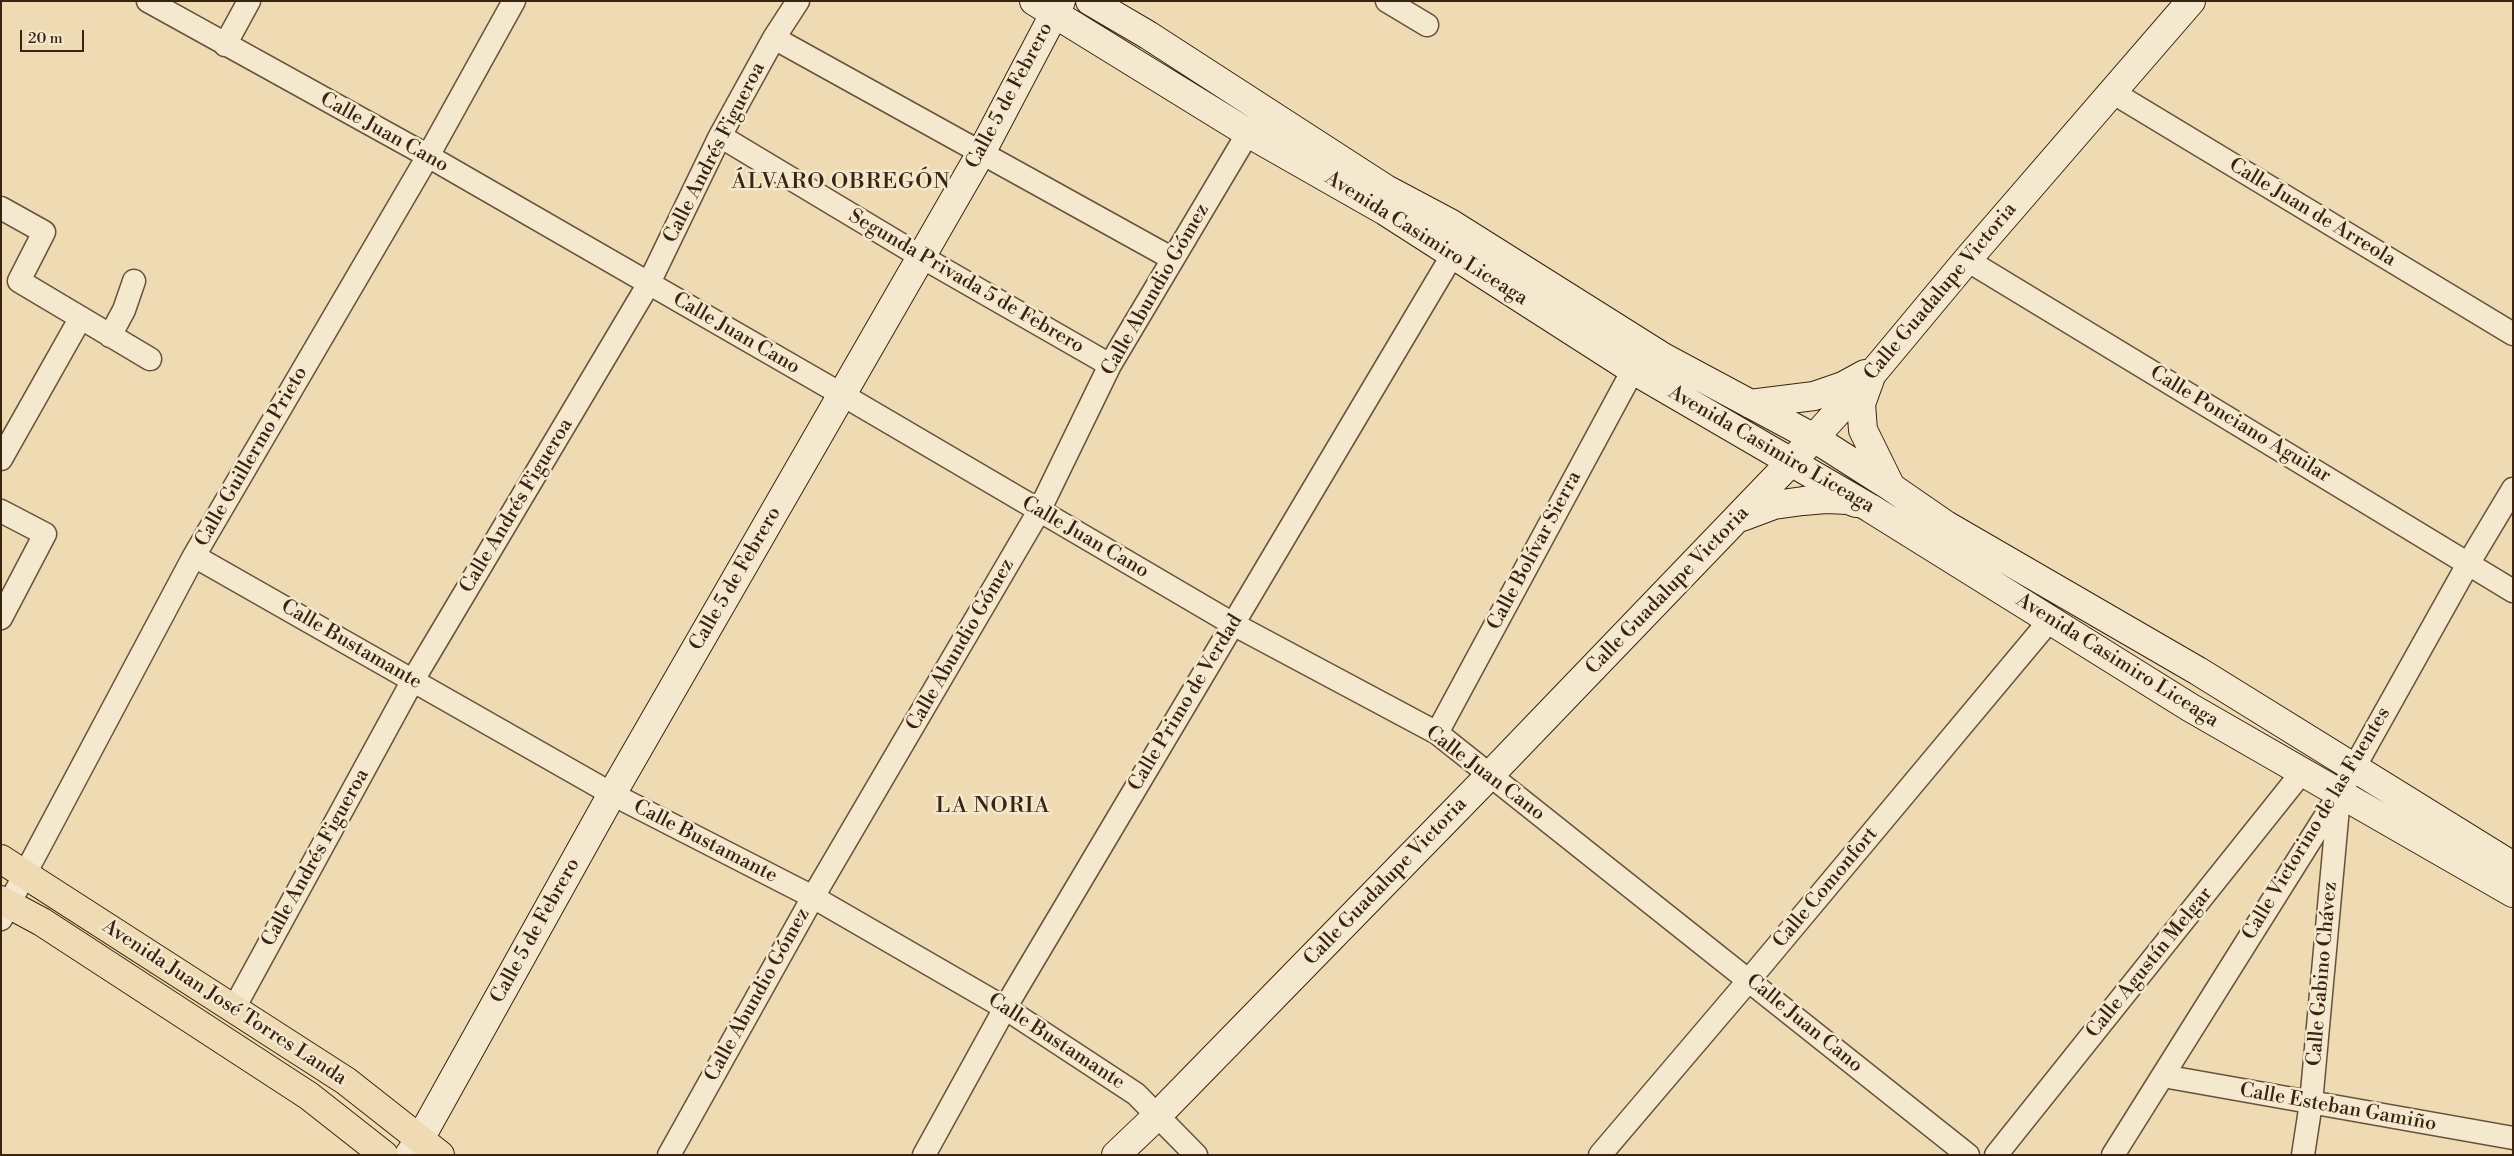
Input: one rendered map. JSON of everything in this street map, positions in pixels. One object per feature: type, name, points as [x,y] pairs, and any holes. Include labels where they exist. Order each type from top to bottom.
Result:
[{"type":"main road","name":"Avenida Casimiro Liceaga","points":[[1090,1],[1148,35],[1386,189],[1450,224],[1663,357],[1814,438],[1946,525],[2198,670],[2513,866]]},
{"type":"main road","name":"Calle Guadalupe Victoria","points":[[1116,1155],[1158,1115],[1490,775],[1814,438],[1876,370],[1967,260],[2191,1]]},
{"type":"main road","name":"Avenida Casimiro Liceaga","points":[[1050,5],[1248,133],[1385,211],[1634,370],[1870,508],[2190,708],[2513,893]]},
{"type":"main road","name":"Calle 5 de Febrero","points":[[423,1149],[612,794],[980,153],[1050,5]]},
{"type":"main road","points":[[1750,404],[1814,396],[1843,386],[1876,370]]},
{"type":"main road","points":[[1876,370],[1862,404],[1862,430],[1891,487]]},
{"type":"main road","points":[[1736,520],[1774,505],[1803,501],[1848,500],[1870,508]]},
{"type":"main road","name":"Avenida Juan José Torres Landa","points":[[1,860],[346,1081],[423,1149]]},
{"type":"main road","name":"Avenida Juan José Torres Landa","points":[[4,908],[42,922],[310,1096],[384,1155]]},
{"type":"street","name":"Calle Juan Cano","points":[[148,1],[224,45],[428,156],[648,285],[841,394],[1233,624],[1437,733],[1968,1155]]},
{"type":"street","points":[[224,45],[249,1]]},
{"type":"street","name":"Calle Guillermo Prieto","points":[[4,908],[194,556],[428,156],[514,1]]},
{"type":"street","name":"Calle Andrés Figueroa","points":[[233,1010],[413,680],[648,285],[720,136],[774,38],[798,1]]},
{"type":"street","points":[[1387,1],[1427,25]]},
{"type":"street","points":[[774,38],[1173,259]]},
{"type":"street","name":"Calle Juan de Arreola","points":[[2112,92],[2513,334]]},
{"type":"street","name":"Calle Abundio Gómez","points":[[669,1155],[813,897],[1039,511],[1110,365],[1248,133]]},
{"type":"street","name":"Segunda Privada 5 de Febrero","points":[[720,136],[920,256],[1110,365]]},
{"type":"street","points":[[1,208],[44,232],[19,280],[150,360]]},
{"type":"street","name":"Calle Primo de Verdad","points":[[924,1155],[1005,1008],[1453,254]]},
{"type":"street","name":"Calle Ponciano Aguilar","points":[[1967,260],[2513,591]]},
{"type":"street","points":[[110,336],[124,310],[134,281]]},
{"type":"street","points":[[1,458],[80,319]]},
{"type":"street","name":"Calle Bolívar Sierra","points":[[1437,733],[1634,370]]},
{"type":"street","name":"Calle Victorino de las Fuentes","points":[[2113,1155],[2340,793],[2468,564],[2513,490]]},
{"type":"street","points":[[1,511],[45,534],[1,618]]},
{"type":"street","name":"Calle Bustamante","points":[[194,556],[612,794],[813,897],[1005,1008],[1136,1094],[1196,1155]]},
{"type":"street","name":"Calle Comonfort","points":[[1600,1155],[2050,620]]},
{"type":"street","name":"Calle Agustín Melgar","points":[[1996,1155],[2303,771]]},
{"type":"street","name":"Calle Gabino Chávez","points":[[2303,1155],[2311,1104],[2340,793]]},
{"type":"street","name":"Calle Esteban Gamiño","points":[[2163,1076],[2311,1104],[2513,1138]]},
{"type":"district","name":"ÁLVARO OBREGÓN","points":[[841,183]]},
{"type":"district","name":"LA NORIA","points":[[993,807]]}]
